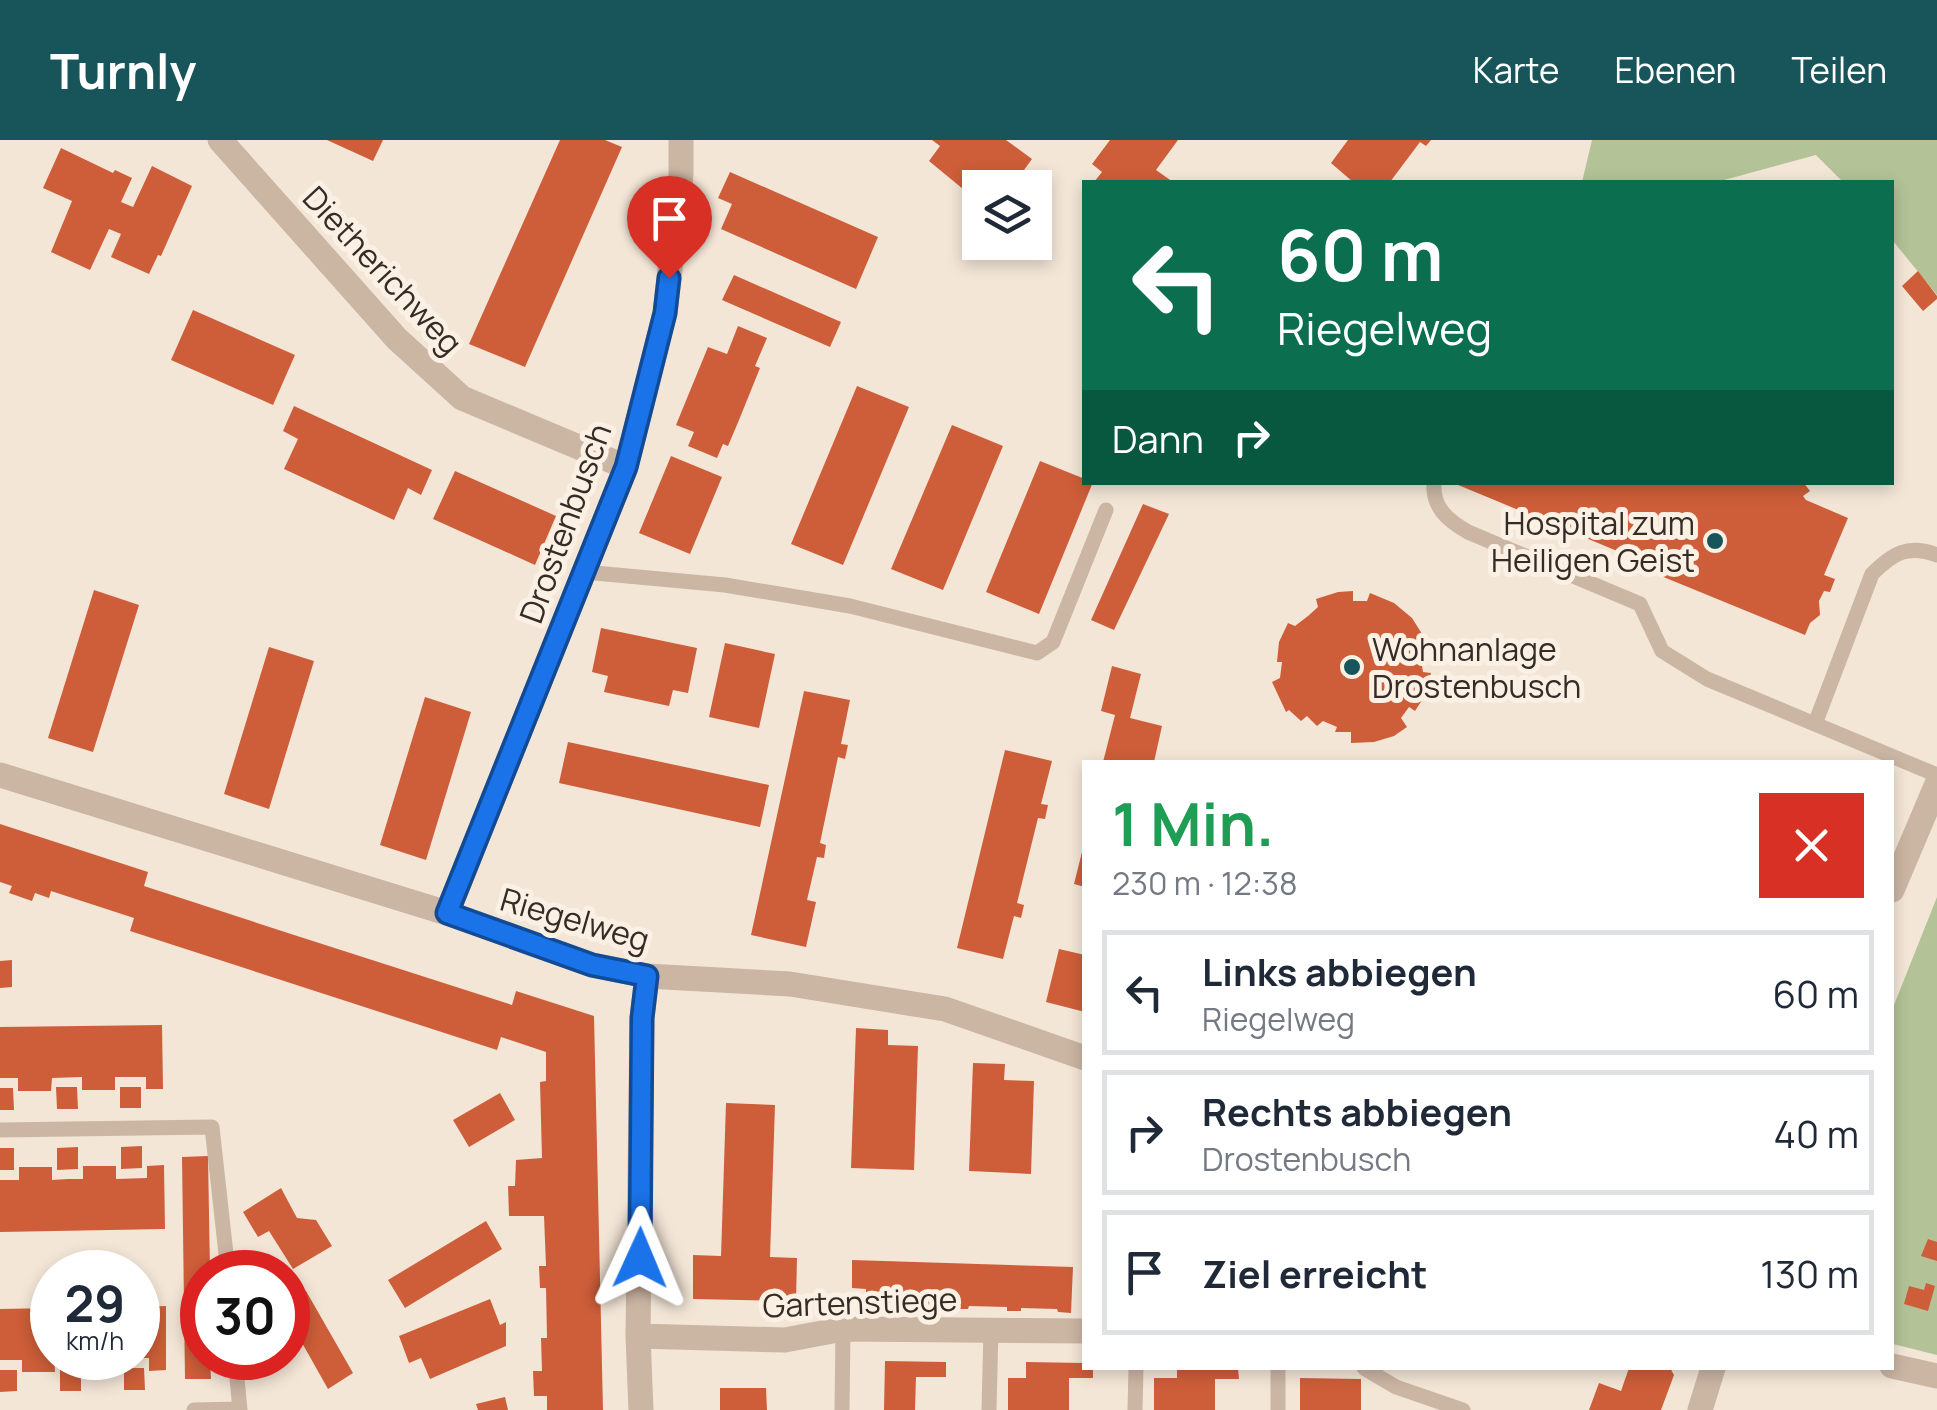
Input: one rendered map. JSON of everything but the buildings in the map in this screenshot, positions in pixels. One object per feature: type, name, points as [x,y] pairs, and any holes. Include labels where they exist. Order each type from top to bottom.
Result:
[{"type":"street","name":"Dietherichweg","points":[[220,140],[397,340],[462,398],[626,467]]},
{"type":"street","name":"Drostenbusch","points":[[447,913],[626,467],[665,313],[681,174],[681,140]]},
{"type":"street","name":"Riegelweg","points":[[0,775],[447,913],[592,965],[647,976],[790,984],[945,1010],[1082,1057]]},
{"type":"street","points":[[1894,885],[1937,784]]},
{"type":"street","points":[[642,1410],[638,1336],[642,1018],[647,976]]},
{"type":"street","name":"Gartenstiege","points":[[638,1336],[785,1340],[843,1329],[1082,1331]]},
{"type":"street","points":[[1894,1366],[1937,1376]]},
{"type":"street","points":[[1700,1410],[1712,1370]]},
{"type":"lane","points":[[1434,485],[1445,518],[1468,532],[1640,604],[1662,650],[1707,679],[1937,776]]},
{"type":"lane","points":[[584,572],[724,585],[850,606],[1037,653],[1053,642],[1106,510]]},
{"type":"lane","points":[[1815,724],[1872,574],[1888,557],[1918,548],[1937,556]]},
{"type":"lane","points":[[0,1130],[212,1127],[226,1250]]},
{"type":"lane","points":[[842,1410],[843,1329]]},
{"type":"lane","points":[[989,1410],[991,1330]]},
{"type":"lane","points":[[1135,1410],[1136,1370]]},
{"type":"lane","points":[[1278,1370],[1278,1410]]},
{"type":"lane","points":[[1367,1370],[1396,1387],[1463,1410]]},
{"type":"lane","points":[[194,1410],[240,1410],[238,1380]]},
{"type":"green space","points":[[1592,140],[1937,140],[1937,295],[1894,242],[1894,180],[1841,180],[1816,155],[1724,180],[1582,180]]},
{"type":"green space","points":[[1937,897],[1937,1355],[1894,1344],[1894,1005]]},
{"type":"place","name":"Hospital zum Heiligen Geist","points":[[1715,541]]},
{"type":"place","name":"Wohnanlage Drostenbusch","points":[[1352,667]]},
{"type":"route","points":[[640,1258],[642,1018],[647,976],[592,965],[447,913],[626,467],[665,313],[669,278]]}]
